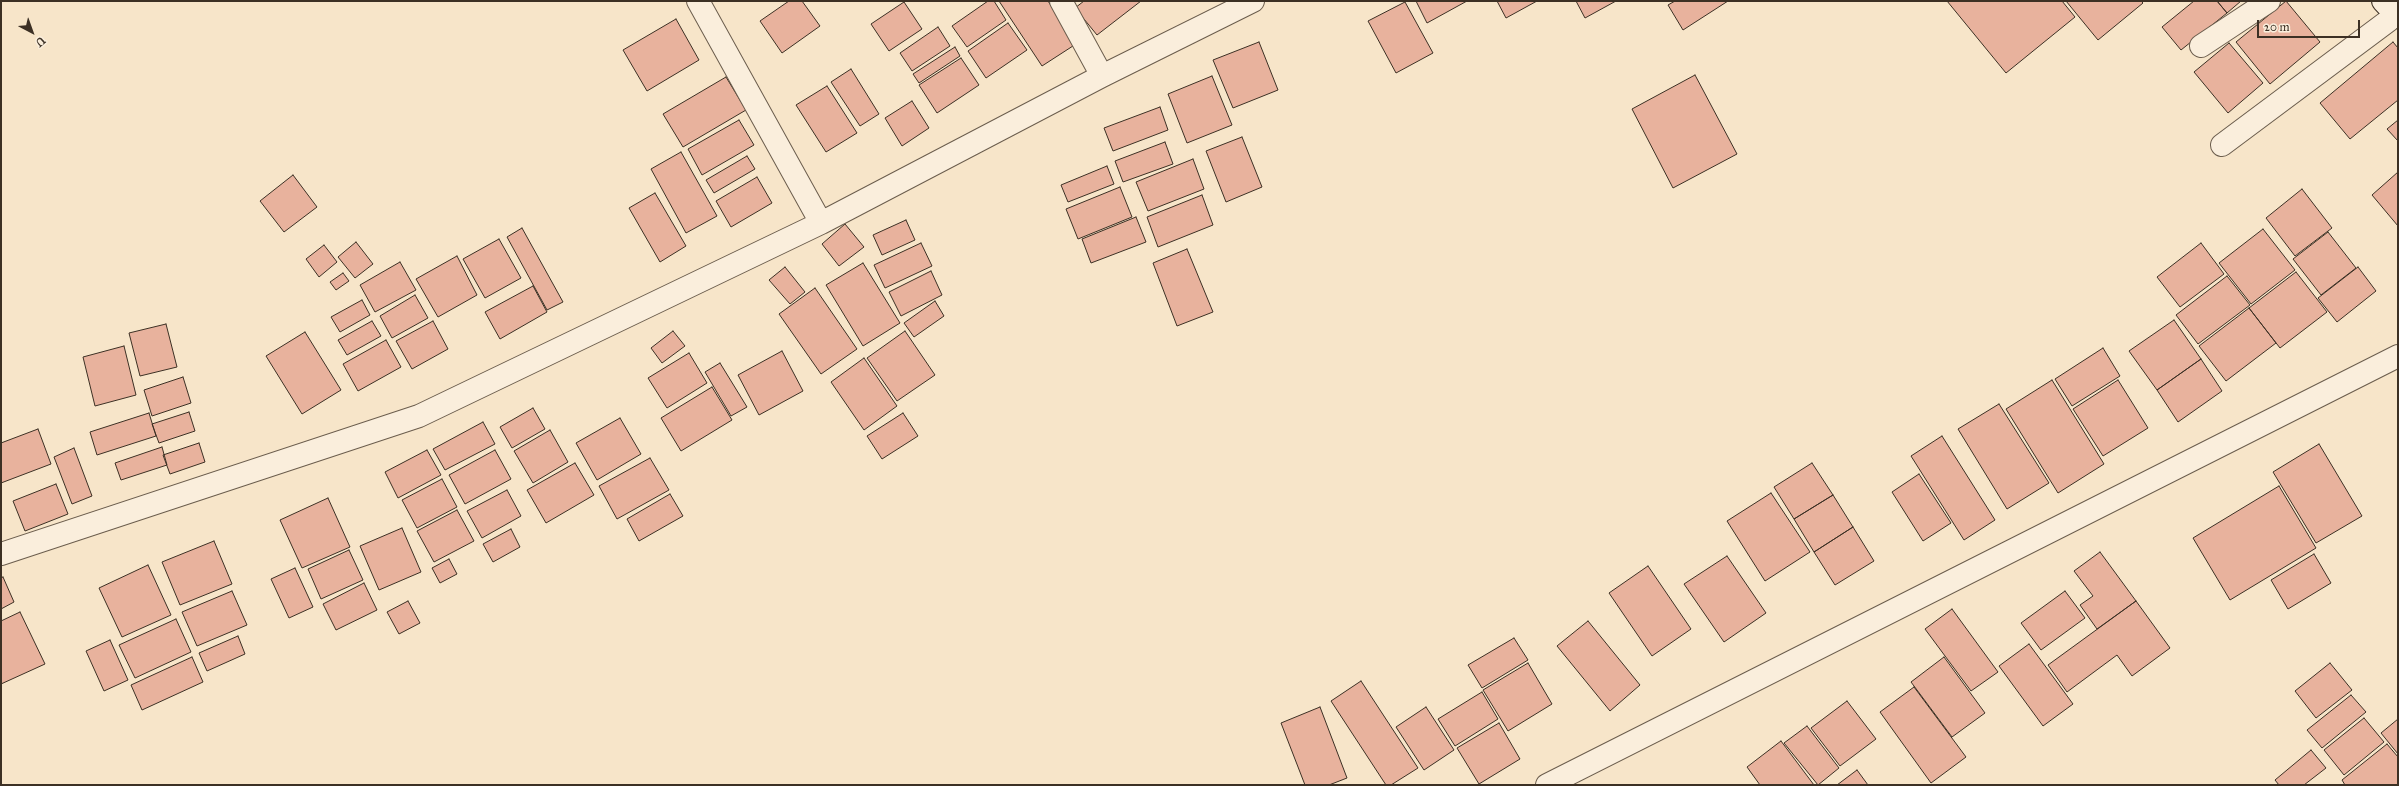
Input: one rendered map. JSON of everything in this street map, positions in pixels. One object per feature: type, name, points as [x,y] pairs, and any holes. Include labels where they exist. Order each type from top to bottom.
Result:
[{"type":"street","points":[[698,1],[821,222]]},
{"type":"street","points":[[1061,1],[1102,76]]},
{"type":"street","points":[[1,554],[419,416],[821,222],[1102,76],[1253,1]]},
{"type":"street","points":[[2201,46],[2269,1]]},
{"type":"street","points":[[2222,145],[2392,11]]},
{"type":"street","points":[[1548,785],[2398,356]]},
{"type":"building","points":[[789,1],[802,1],[820,26],[782,53],[760,21]]},
{"type":"building","points":[[988,1],[994,1],[1006,20],[967,47],[952,26]]},
{"type":"building","points":[[999,1],[1048,1],[1076,44],[1042,66]]},
{"type":"building","points":[[1084,1],[1141,1],[1097,35],[1075,8]]},
{"type":"building","points":[[1416,1],[1467,1],[1427,23]]},
{"type":"building","points":[[1497,1],[1537,1],[1506,18]]},
{"type":"building","points":[[1576,1],[1616,1],[1585,18]]},
{"type":"building","points":[[1675,1],[1728,1],[1683,30],[1668,5]]},
{"type":"building","points":[[1947,1],[2062,1],[2075,17],[2006,73]]},
{"type":"building","points":[[2066,1],[2141,1],[2143,3],[2098,40]]},
{"type":"building","points":[[2194,1],[2217,1],[2227,13],[2181,50],[2162,27]]},
{"type":"building","points":[[2217,1],[2241,1],[2227,13]]},
{"type":"building","points":[[2286,1],[2320,42],[2270,84],[2236,42]]},
{"type":"building","points":[[904,2],[922,29],[889,51],[871,24]]},
{"type":"building","points":[[1405,2],[1433,53],[1396,73],[1368,21]]},
{"type":"building","points":[[676,19],[699,60],[647,91],[623,50]]},
{"type":"building","points":[[1008,23],[1027,50],[986,78],[968,51]]},
{"type":"building","points":[[938,27],[950,46],[912,71],[900,53]]},
{"type":"building","points":[[1259,42],[1278,90],[1233,108],[1213,60]]},
{"type":"building","points":[[2393,42],[2398,48],[2398,100],[2350,139],[2320,103]]},
{"type":"building","points":[[2229,43],[2263,83],[2228,113],[2194,72]]},
{"type":"building","points":[[955,47],[960,56],[919,83],[913,74]]},
{"type":"building","points":[[961,58],[979,85],[937,113],[919,85]]},
{"type":"building","points":[[851,69],[879,114],[860,126],[831,82]]},
{"type":"building","points":[[1695,75],[1737,154],[1673,188],[1632,109]]},
{"type":"building","points":[[1212,76],[1232,125],[1187,143],[1168,94]]},
{"type":"building","points":[[726,77],[746,110],[683,147],[663,114]]},
{"type":"building","points":[[827,86],[857,133],[826,152],[796,105]]},
{"type":"building","points":[[912,101],[929,128],[902,146],[885,118]]},
{"type":"building","points":[[1160,107],[1168,130],[1113,151],[1104,128]]},
{"type":"building","points":[[739,120],[754,145],[702,175],[688,149]]},
{"type":"building","points":[[2398,120],[2398,141],[2387,129]]},
{"type":"building","points":[[1242,137],[1262,187],[1226,202],[1206,151]]},
{"type":"building","points":[[1165,142],[1173,164],[1123,182],[1115,161]]},
{"type":"building","points":[[681,152],[717,216],[686,233],[651,169]]},
{"type":"building","points":[[747,156],[755,169],[714,193],[706,180]]},
{"type":"building","points":[[1193,159],[1204,189],[1148,211],[1136,182]]},
{"type":"building","points":[[1107,166],[1114,184],[1068,202],[1061,185]]},
{"type":"building","points":[[2398,172],[2398,226],[2372,195]]},
{"type":"building","points":[[293,175],[317,207],[284,232],[260,201]]},
{"type":"building","points":[[757,177],[772,203],[731,227],[716,201]]},
{"type":"building","points":[[1120,187],[1132,217],[1078,239],[1066,209]]},
{"type":"building","points":[[2302,189],[2332,228],[2295,256],[2266,218]]},
{"type":"building","points":[[655,193],[686,246],[660,262],[629,208]]},
{"type":"building","points":[[1202,195],[1213,225],[1158,247],[1147,217]]},
{"type":"building","points":[[1136,217],[1146,242],[1091,263],[1082,239]]},
{"type":"building","points":[[906,220],[915,240],[882,255],[873,235]]},
{"type":"building","points":[[845,224],[864,247],[839,266],[822,244]]},
{"type":"building","points":[[522,228],[563,302],[547,310],[507,237]]},
{"type":"building","points":[[2263,229],[2295,270],[2251,304],[2219,263]]},
{"type":"building","points":[[2328,232],[2356,268],[2321,295],[2293,259]]},
{"type":"building","points":[[499,239],[521,278],[485,298],[463,259]]},
{"type":"building","points":[[356,242],[373,264],[355,278],[338,257]]},
{"type":"building","points":[[921,243],[932,266],[885,288],[874,265]]},
{"type":"building","points":[[2201,243],[2224,274],[2180,307],[2157,277]]},
{"type":"building","points":[[324,245],[337,262],[319,277],[306,259]]},
{"type":"building","points":[[1187,249],[1213,312],[1177,326],[1153,263]]},
{"type":"building","points":[[457,256],[477,295],[438,317],[416,279]]},
{"type":"building","points":[[400,262],[416,290],[375,312],[360,285]]},
{"type":"building","points":[[863,263],[900,323],[863,346],[826,285]]},
{"type":"building","points":[[785,267],[805,292],[790,304],[769,280]]},
{"type":"building","points":[[2358,267],[2376,291],[2337,322],[2318,298]]},
{"type":"building","points":[[931,271],[942,295],[901,316],[889,292]]},
{"type":"building","points":[[2296,272],[2327,312],[2280,348],[2249,308]]},
{"type":"building","points":[[343,273],[349,281],[336,290],[330,282]]},
{"type":"building","points":[[2227,276],[2250,305],[2198,344],[2176,315]]},
{"type":"building","points":[[533,286],[547,312],[500,339],[485,312]]},
{"type":"building","points":[[815,288],[857,349],[821,374],[779,314]]},
{"type":"building","points":[[415,295],[428,318],[392,338],[380,316]]},
{"type":"building","points":[[362,300],[370,315],[340,332],[331,317]]},
{"type":"building","points":[[935,301],[944,316],[914,337],[904,323]]},
{"type":"building","points":[[2249,308],[2276,343],[2226,381],[2199,346]]},
{"type":"building","points":[[2174,320],[2201,359],[2157,390],[2129,351]]},
{"type":"building","points":[[372,321],[381,336],[347,355],[338,340]]},
{"type":"building","points":[[433,321],[448,349],[412,369],[396,341]]},
{"type":"building","points":[[166,324],[177,367],[140,376],[129,333]]},
{"type":"building","points":[[673,331],[685,346],[662,363],[651,348]]},
{"type":"building","points":[[905,331],[935,375],[897,401],[867,358]]},
{"type":"building","points":[[305,332],[341,390],[302,414],[266,356]]},
{"type":"building","points":[[386,340],[401,367],[358,391],[343,364]]},
{"type":"building","points":[[124,346],[136,395],[95,406],[83,357]]},
{"type":"building","points":[[2103,348],[2120,376],[2072,406],[2055,379]]},
{"type":"building","points":[[782,351],[803,391],[759,415],[738,375]]},
{"type":"building","points":[[689,353],[707,383],[667,408],[648,378]]},
{"type":"building","points":[[864,358],[897,406],[864,430],[831,382]]},
{"type":"building","points":[[2201,359],[2222,391],[2178,422],[2157,390]]},
{"type":"building","points":[[720,363],[747,407],[731,416],[705,372]]},
{"type":"building","points":[[183,377],[191,403],[152,416],[144,390]]},
{"type":"building","points":[[2052,380],[2104,464],[2058,493],[2006,409]]},
{"type":"building","points":[[2118,380],[2148,428],[2103,456],[2073,409]]},
{"type":"building","points":[[712,387],[732,420],[681,451],[661,418]]},
{"type":"building","points":[[1999,404],[2049,483],[2007,509],[1958,429]]},
{"type":"building","points":[[533,408],[545,429],[512,448],[500,427]]},
{"type":"building","points":[[189,412],[195,431],[159,443],[152,424]]},
{"type":"building","points":[[149,413],[156,436],[97,455],[90,432]]},
{"type":"building","points":[[903,413],[918,436],[882,459],[867,436]]},
{"type":"building","points":[[620,418],[641,454],[597,480],[576,443]]},
{"type":"building","points":[[483,422],[495,444],[445,470],[433,449]]},
{"type":"building","points":[[38,429],[51,464],[1,483],[1,443]]},
{"type":"building","points":[[550,430],[568,462],[533,483],[514,451]]},
{"type":"building","points":[[1942,436],[1995,520],[1964,540],[1911,456]]},
{"type":"building","points":[[199,443],[205,462],[170,474],[163,455]]},
{"type":"building","points":[[2319,444],[2362,516],[2316,543],[2273,472]]},
{"type":"building","points":[[162,447],[167,465],[121,480],[115,463]]},
{"type":"building","points":[[74,448],[92,496],[72,504],[54,457]]},
{"type":"building","points":[[427,450],[441,475],[398,498],[385,472]]},
{"type":"building","points":[[495,450],[511,479],[465,504],[449,475]]},
{"type":"building","points":[[650,458],[669,490],[617,519],[599,486]]},
{"type":"building","points":[[575,463],[594,495],[546,523],[527,490]]},
{"type":"building","points":[[1812,463],[1833,495],[1794,519],[1774,487]]},
{"type":"building","points":[[1919,474],[1951,523],[1923,541],[1892,492]]},
{"type":"building","points":[[442,479],[457,507],[417,528],[402,500]]},
{"type":"building","points":[[56,484],[68,514],[25,531],[13,501]]},
{"type":"building","points":[[2279,486],[2316,548],[2230,600],[2193,538]]},
{"type":"building","points":[[507,490],[521,516],[482,538],[467,511]]},
{"type":"building","points":[[1771,493],[1810,552],[1765,581],[1727,521]]},
{"type":"building","points":[[670,494],[683,516],[639,541],[627,519]]},
{"type":"building","points":[[1833,495],[1853,527],[1814,552],[1794,519]]},
{"type":"building","points":[[328,498],[350,547],[302,568],[280,520]]},
{"type":"building","points":[[457,510],[474,541],[434,562],[417,531]]},
{"type":"building","points":[[1853,527],[1874,561],[1835,585],[1814,552]]},
{"type":"building","points":[[402,528],[421,572],[379,590],[360,546]]},
{"type":"building","points":[[511,529],[520,547],[493,562],[483,544]]},
{"type":"building","points":[[214,541],[232,584],[180,605],[162,562]]},
{"type":"building","points":[[349,550],[363,580],[321,599],[308,569]]},
{"type":"building","points":[[2100,552],[2136,601],[2097,629],[2080,605],[2093,596],[2074,571]]},
{"type":"building","points":[[2314,554],[2331,583],[2288,609],[2271,580]]},
{"type":"building","points":[[1727,556],[1766,613],[1724,642],[1684,584]]},
{"type":"building","points":[[449,559],[457,574],[440,583],[432,568]]},
{"type":"building","points":[[148,565],[171,615],[122,637],[99,588]]},
{"type":"building","points":[[1648,566],[1691,629],[1652,656],[1609,593]]},
{"type":"building","points":[[295,568],[313,607],[289,618],[271,579]]},
{"type":"building","points":[[3,577],[14,602],[1,609],[1,578]]},
{"type":"building","points":[[364,583],[377,610],[336,630],[323,604]]},
{"type":"building","points":[[232,591],[247,625],[197,646],[182,612]]},
{"type":"building","points":[[2065,591],[2085,618],[2041,650],[2021,623]]},
{"type":"building","points":[[408,601],[420,623],[399,634],[387,612]]},
{"type":"building","points":[[2136,601],[2170,648],[2132,676],[2117,655],[2067,692],[2048,665]]},
{"type":"building","points":[[1952,609],[1998,672],[1971,691],[1925,629]]},
{"type":"building","points":[[20,612],[45,664],[1,684],[1,621]]},
{"type":"building","points":[[176,619],[191,652],[135,678],[119,645]]},
{"type":"building","points":[[1588,621],[1640,685],[1610,711],[1557,646]]},
{"type":"building","points":[[238,636],[245,654],[207,671],[199,653]]},
{"type":"building","points":[[1514,638],[1528,660],[1482,688],[1468,665]]},
{"type":"building","points":[[110,640],[128,680],[104,691],[86,651]]},
{"type":"building","points":[[2029,644],[2073,704],[2043,726],[1999,666]]},
{"type":"building","points":[[192,657],[203,682],[142,710],[131,685]]},
{"type":"building","points":[[1944,657],[1985,713],[1952,737],[1911,682]]},
{"type":"building","points":[[1528,663],[1552,704],[1508,731],[1483,690]]},
{"type":"building","points":[[2330,663],[2352,690],[2316,718],[2295,691]]},
{"type":"building","points":[[1361,681],[1418,768],[1391,785],[1386,785],[1331,701]]},
{"type":"building","points":[[1914,687],[1966,757],[1931,783],[1880,712]]},
{"type":"building","points":[[1482,692],[1498,719],[1455,746],[1438,719]]},
{"type":"building","points":[[2351,695],[2366,712],[2322,748],[2307,730]]},
{"type":"building","points":[[1847,701],[1876,739],[1840,766],[1811,728]]},
{"type":"building","points":[[1320,707],[1347,778],[1329,785],[1305,785],[1281,723]]},
{"type":"building","points":[[1426,707],[1454,750],[1424,770],[1396,727]]},
{"type":"building","points":[[2364,718],[2384,742],[2344,775],[2324,750]]},
{"type":"building","points":[[2398,719],[2398,754],[2381,733]]},
{"type":"building","points":[[1499,723],[1520,759],[1479,784],[1457,748]]},
{"type":"building","points":[[1807,726],[1839,768],[1818,785],[1784,743]]},
{"type":"building","points":[[1781,741],[1814,785],[1760,785],[1747,767]]},
{"type":"building","points":[[2387,744],[2398,757],[2398,785],[2345,785],[2342,780]]},
{"type":"building","points":[[2311,750],[2326,768],[2304,785],[2279,785],[2275,780]]},
{"type":"building","points":[[1857,770],[1868,785],[1837,785]]}]
